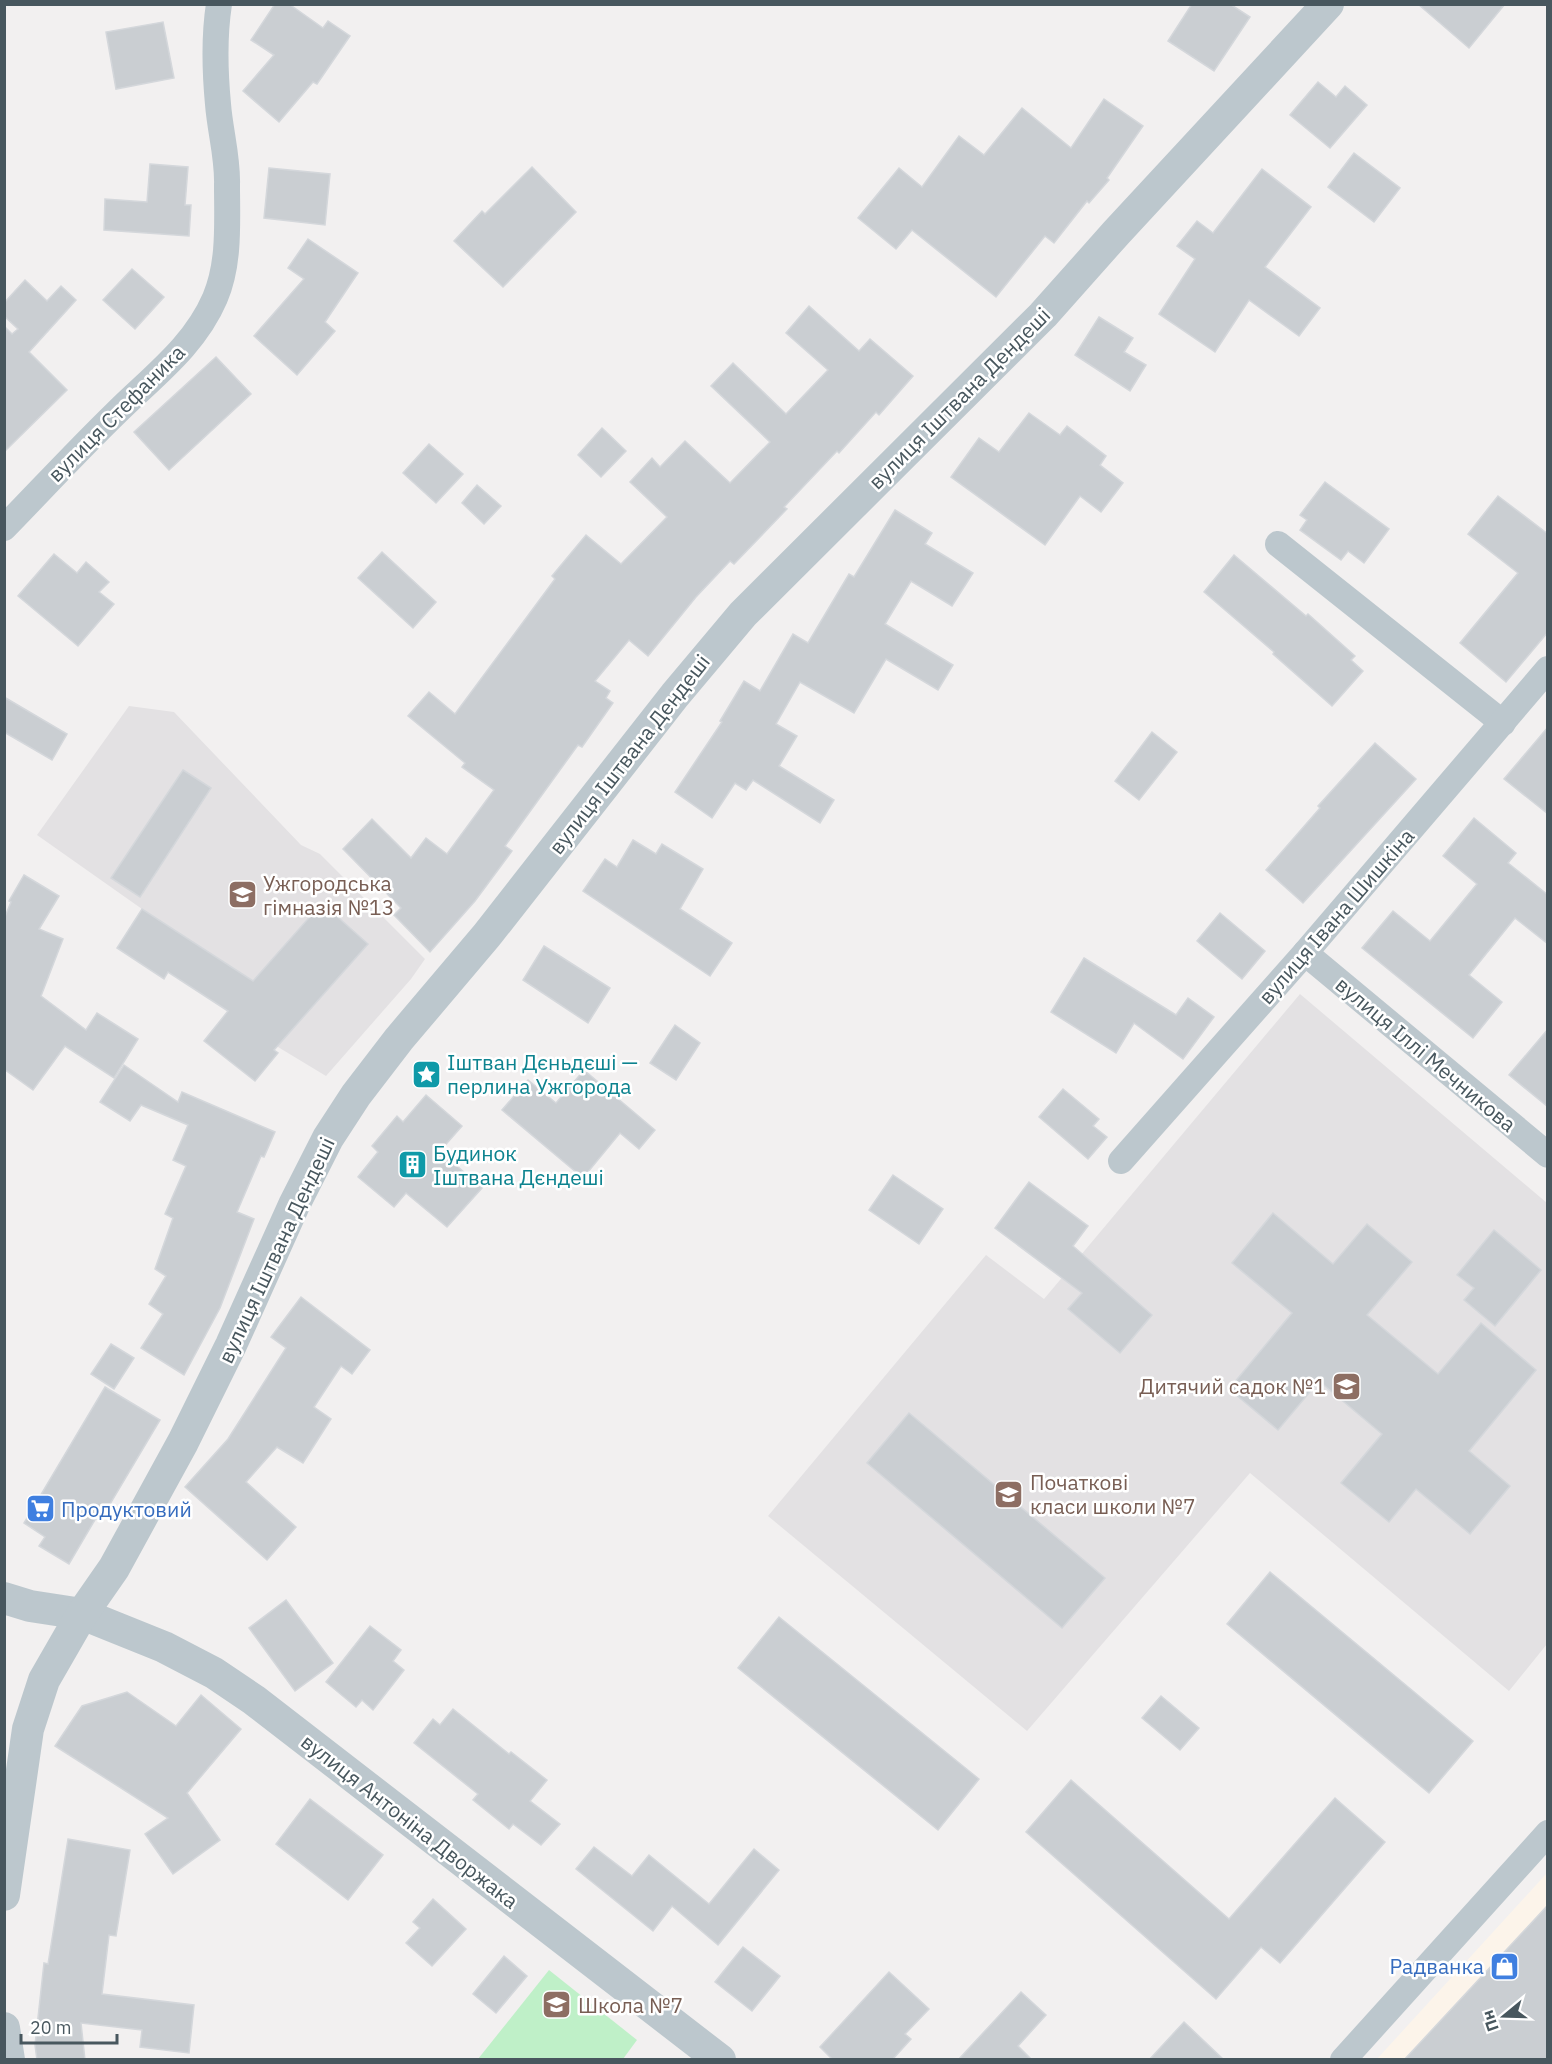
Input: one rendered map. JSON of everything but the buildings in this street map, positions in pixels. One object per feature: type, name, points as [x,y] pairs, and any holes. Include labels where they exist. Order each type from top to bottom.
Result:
[{"type":"street","name":"вулиця Стефаника","points":[[4,528],[136,392],[177,356],[200,326],[215,298],[222,275],[226,239],[227,173],[218,104],[216,21],[219,4]]},
{"type":"street","name":"вулиця Іштвана Дендеші","points":[[4,1895],[27,1729],[44,1680],[81,1614],[114,1568],[209,1392],[294,1205],[328,1138],[356,1095],[399,1039],[487,935],[675,695],[743,614],[1044,315],[1124,224],[1328,4]]},
{"type":"street","points":[[1278,544],[1503,723]]},
{"type":"street","name":"вулиця Івана Шишкіна","points":[[1121,1161],[1305,953],[1548,669]]},
{"type":"street","name":"вулиця Іллі Мечникова","points":[[1305,953],[1548,1155]]},
{"type":"street","points":[[4,1598],[30,1606],[81,1614]]},
{"type":"street","name":"вулиця Антоніна Дворжака","points":[[81,1614],[164,1647],[214,1672],[720,2060]]},
{"type":"street","points":[[1343,2060],[1548,1833]]},
{"type":"street","points":[[4,2028],[9,2060]]},
{"type":"shaded area","name":"Ужгородська гімназія №13","points":[[129,706],[174,712],[301,845],[320,854],[425,959],[411,979],[326,1076],[278,1047],[232,1006],[224,1008],[244,976],[142,909],[37,835]]},
{"type":"shaded area","name":"Дитячий садок №1","points":[[1300,994],[1547,1203],[1547,1644],[1509,1691],[1250,1473],[1027,1731],[768,1516],[986,1255],[1044,1299]]},
{"type":"shaded area","name":"Радванка","points":[[1547,1873],[1547,2059],[1377,2059]]},
{"type":"green space","name":"Школа №7","points":[[549,1970],[637,2040],[623,2059],[478,2059]]},
{"type":"place","name":"Ужгородська гімназія №13","points":[[242,895]]},
{"type":"place","name":"Іштван Дєньдєші — перлина Ужгорода","points":[[426,1074]]},
{"type":"place","name":"Будинок Іштвана Дєндеші","points":[[412,1165]]},
{"type":"place","name":"Дитячий садок №1","points":[[1347,1386]]},
{"type":"place","name":"Початкові класи школи №7","points":[[1009,1494]]},
{"type":"place","name":"Продуктовий","points":[[40,1509]]},
{"type":"place","name":"Радванка","points":[[1505,1966]]},
{"type":"place","name":"Школа №7","points":[[557,2005]]}]
